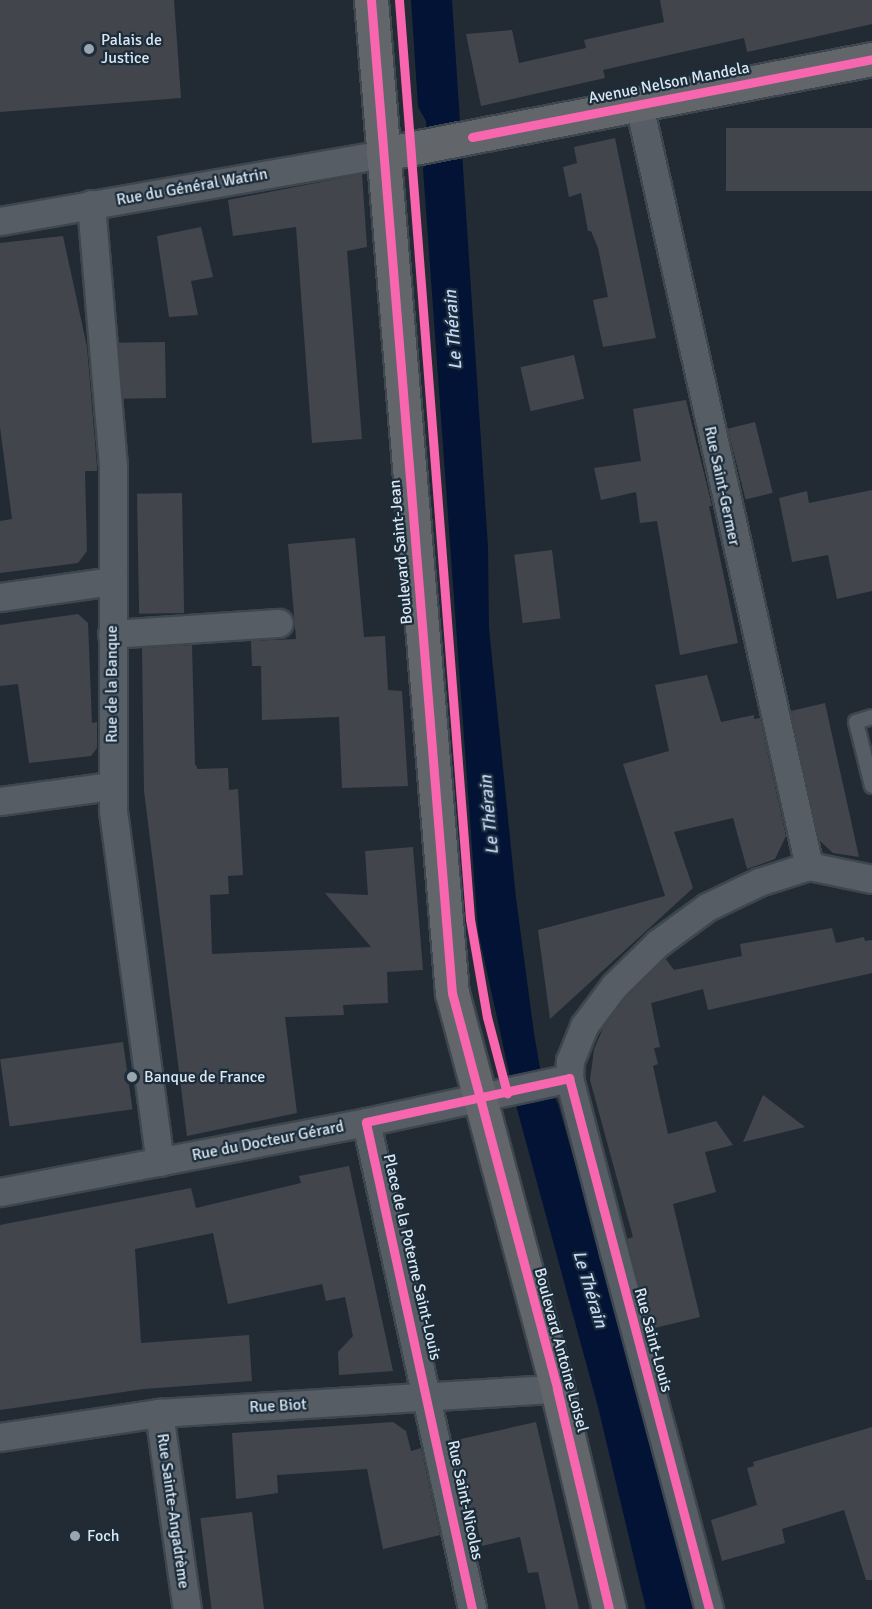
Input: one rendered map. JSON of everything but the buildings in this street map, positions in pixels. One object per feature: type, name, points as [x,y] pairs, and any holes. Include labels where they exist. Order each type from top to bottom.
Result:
[{"type":"main road","name":"Boulevard Saint-Jean","points":[[371,0],[396,152],[448,960],[459,1026],[493,1096]]},
{"type":"main road","name":"Avenue Nelson Mandela","points":[[396,152],[872,58]]},
{"type":"main road","name":"Boulevard Antoine Loisel","points":[[493,1096],[557,1389],[609,1609]]},
{"type":"street","name":"Rue Saint-Germer","points":[[639,105],[809,866]]},
{"type":"street","name":"Rue du Général Watrin","points":[[0,221],[396,152]]},
{"type":"street","name":"Rue de la Banque","points":[[91,204],[109,390],[112,580],[111,786],[160,1162]]},
{"type":"street","points":[[0,597],[112,580]]},
{"type":"street","points":[[112,634],[279,623]]},
{"type":"street","points":[[0,801],[111,786]]},
{"type":"street","points":[[809,866],[872,879]]},
{"type":"street","name":"Rue Saint-Louis","points":[[709,1609],[569,1078],[570,1062],[584,1026],[614,986],[658,944],[707,907],[730,895],[809,866]]},
{"type":"street","name":"Rue du Docteur Gérard","points":[[0,1192],[366,1122],[569,1078]]},
{"type":"street","name":"Place de la Poterne Saint-Louis","points":[[366,1122],[429,1398]]},
{"type":"street","name":"Rue Biot","points":[[0,1437],[159,1413],[557,1389]]},
{"type":"street","name":"Rue Saint-Nicolas","points":[[429,1398],[472,1609]]},
{"type":"street","name":"Rue Sainte-Angadrème","points":[[159,1413],[187,1609]]},
{"type":"lane","points":[[872,717],[856,722],[872,786]]},
{"type":"water","name":"Le Thérain","points":[[411,0],[452,0],[488,547],[489,628],[516,898],[540,1068],[558,1104],[634,1368],[695,1609],[646,1609],[598,1407],[517,1109],[478,931],[423,169],[428,155],[426,121],[418,107]]},
{"type":"cycle path","points":[[371,0],[452,993],[557,1389],[609,1609]]},
{"type":"cycle path","points":[[399,0],[470,919],[487,1017],[507,1093]]},
{"type":"cycle path","points":[[472,137],[872,59]]},
{"type":"cycle path","points":[[472,1609],[366,1122],[569,1078],[709,1609]]},
{"type":"place","name":"Palais de Justice","points":[[89,49]]},
{"type":"place","name":"Banque de France","points":[[132,1077]]},
{"type":"place","name":"Foch","points":[[75,1536]]}]
